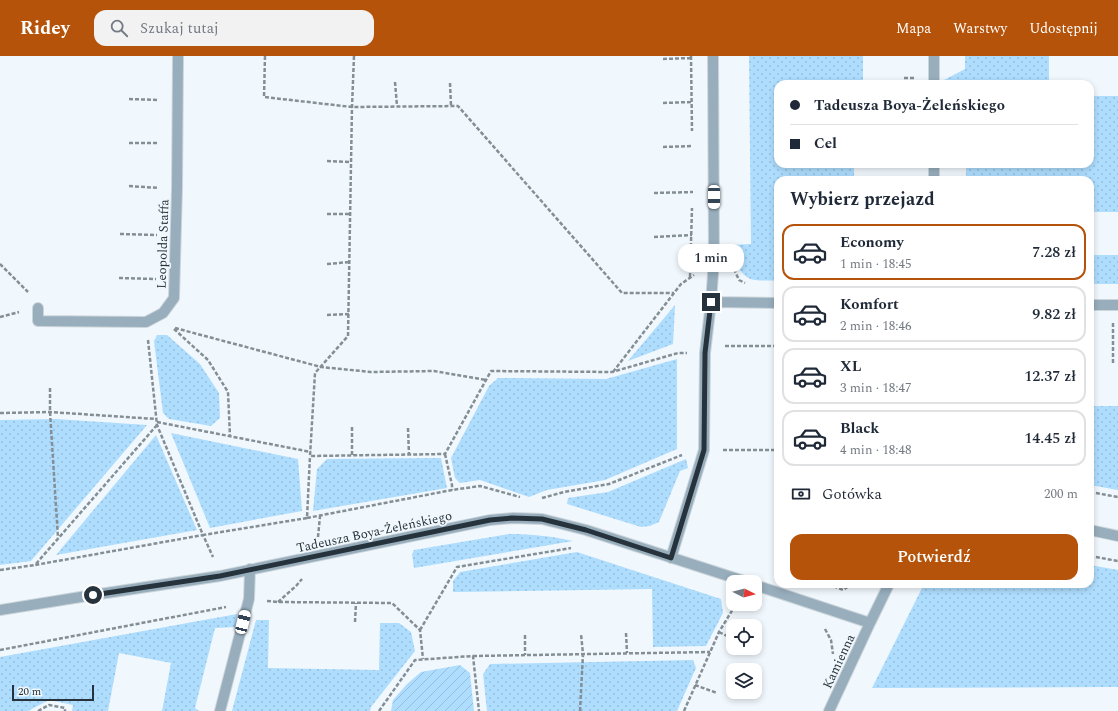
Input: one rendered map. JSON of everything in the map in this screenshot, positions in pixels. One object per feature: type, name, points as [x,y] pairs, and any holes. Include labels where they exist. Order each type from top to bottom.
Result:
[{"type":"street","name":"Leopolda Staffa","points":[[38,308],[38,321],[146,322],[164,313],[174,298],[178,56]]},
{"type":"street","points":[[671,558],[704,450],[705,353],[714,260],[713,56]]},
{"type":"street","points":[[934,56],[934,80]]},
{"type":"street","points":[[711,302],[774,303]]},
{"type":"street","points":[[1094,305],[1118,305]]},
{"type":"street","name":"Tadeusza Boya-Żeleńskiego","points":[[0,610],[100,593],[220,576],[490,520],[512,518],[542,519],[586,530],[726,575]]},
{"type":"street","points":[[1094,531],[1118,536]]},
{"type":"street","points":[[220,711],[248,603],[250,569]]},
{"type":"street","points":[[762,587],[870,623],[887,588]]},
{"type":"street","name":"Kamienna","points":[[829,711],[870,623]]},
{"type":"path","points":[[265,56],[264,97],[352,107],[458,106],[622,293],[674,293]]},
{"type":"path","points":[[307,518],[316,373],[348,336],[354,56]]},
{"type":"path","points":[[663,59],[691,57],[692,132]]},
{"type":"path","points":[[904,78],[921,77]]},
{"type":"path","points":[[395,82],[397,106]]},
{"type":"path","points":[[450,83],[451,106]]},
{"type":"path","points":[[129,99],[161,100]]},
{"type":"path","points":[[663,103],[691,102]]},
{"type":"path","points":[[663,147],[692,146],[692,139]]},
{"type":"path","points":[[129,143],[160,144]]},
{"type":"path","points":[[327,161],[351,162]]},
{"type":"path","points":[[693,184],[693,199]]},
{"type":"path","points":[[129,186],[161,188]]},
{"type":"path","points":[[654,193],[693,192]]},
{"type":"path","points":[[690,277],[692,206]]},
{"type":"path","points":[[327,214],[350,214]]},
{"type":"path","points":[[120,234],[161,235]]},
{"type":"path","points":[[654,237],[692,235]]},
{"type":"path","points":[[612,372],[681,284],[714,260],[731,262],[739,280],[746,283]]},
{"type":"path","points":[[327,264],[350,262]]},
{"type":"path","points":[[0,264],[28,292],[38,308]]},
{"type":"path","points":[[120,278],[159,279]]},
{"type":"path","points":[[327,315],[349,314]]},
{"type":"path","points":[[1112,318],[1113,365]]},
{"type":"path","points":[[146,322],[157,422],[220,576]]},
{"type":"path","points":[[230,436],[228,392],[208,360],[172,327],[321,367],[370,372],[434,371],[486,380]]},
{"type":"path","points":[[452,490],[446,454],[491,371],[612,372],[678,353],[705,353],[723,346],[774,346]]},
{"type":"path","points":[[50,388],[50,412],[58,539]]},
{"type":"path","points":[[0,413],[50,412],[157,422],[311,452]]},
{"type":"path","points":[[35,565],[157,422]]},
{"type":"path","points":[[352,427],[352,455]]},
{"type":"path","points":[[408,428],[409,454]]},
{"type":"path","points":[[540,499],[564,492],[609,484],[691,452],[704,450],[774,450]]},
{"type":"path","points":[[310,456],[446,454]]},
{"type":"path","points":[[0,570],[307,518],[480,486],[526,499]]},
{"type":"path","points":[[1094,493],[1118,497]]},
{"type":"path","points":[[1094,557],[1118,561]]},
{"type":"path","points":[[0,650],[248,603],[392,603],[420,630],[423,659]]},
{"type":"path","points":[[355,622],[356,603]]},
{"type":"path","points":[[684,711],[719,632],[732,611]]},
{"type":"path","points":[[822,625],[831,640],[834,655]]},
{"type":"path","points":[[719,632],[726,636]]},
{"type":"path","points":[[626,633],[627,653]]},
{"type":"path","points":[[580,711],[583,654],[581,634]]},
{"type":"path","points":[[525,635],[525,655]]},
{"type":"path","points":[[379,711],[415,660],[473,656],[710,652]]},
{"type":"path","points":[[473,656],[479,711]]},
{"type":"path","points":[[696,685],[717,693]]},
{"type":"path","points":[[38,711],[49,705],[66,708],[65,711]]},
{"type":"shaded area","points":[[749,56],[863,56],[863,80],[774,80],[774,168],[854,168],[854,176],[774,176],[774,281],[755,280],[749,278],[745,276],[738,267],[731,245],[751,244]]},
{"type":"shaded area","points":[[965,56],[1049,56],[1049,80],[944,80],[965,69]]},
{"type":"shaded area","points":[[1094,96],[1118,96],[1118,212],[1094,212],[1094,176],[966,176],[966,168],[1094,168]]},
{"type":"shaded area","points":[[1094,255],[1118,255],[1118,284],[1094,284]]},
{"type":"shaded area","points":[[675,305],[673,344],[628,361]]},
{"type":"shaded area","points":[[157,335],[167,335],[200,364],[219,393],[220,418],[211,426],[169,419],[163,413],[154,341]]},
{"type":"shaded area","points":[[677,359],[677,449],[605,480],[547,490],[529,497],[480,480],[460,483],[455,478],[451,458],[489,386],[498,378],[606,379]]},
{"type":"shaded area","points":[[1094,406],[1118,406],[1118,490],[1094,486]]},
{"type":"shaded area","points":[[56,419],[147,425],[31,561],[0,565],[0,420]]},
{"type":"shaded area","points":[[171,433],[298,459],[302,511],[210,528]]},
{"type":"shaded area","points":[[156,435],[197,530],[56,555]]},
{"type":"shaded area","points":[[441,458],[447,488],[313,511],[317,469],[327,459]]},
{"type":"shaded area","points":[[686,459],[688,468],[680,471],[659,522],[650,526],[641,527],[567,504],[568,498],[608,492]]},
{"type":"shaded area","points":[[509,534],[525,534],[573,541],[414,568],[412,554],[414,550]]},
{"type":"shaded area","points":[[577,552],[721,599],[723,613],[706,646],[653,647],[652,589],[453,592],[453,581],[460,572]]},
{"type":"shaded area","points":[[1094,566],[1118,570],[1118,687],[872,688],[922,588],[1094,588]]},
{"type":"shaded area","points":[[237,614],[236,627],[215,628],[195,708],[199,711],[162,711],[171,663],[119,653],[108,711],[72,711],[73,705],[49,700],[28,711],[0,711],[0,657]]},
{"type":"shaded area","points":[[256,620],[269,620],[268,668],[379,670],[380,623],[399,623],[411,632],[415,651],[371,707],[370,711],[232,711]]},
{"type":"shaded area","points":[[693,660],[696,668],[677,711],[487,711],[483,674],[490,664]]},
{"type":"shaded area","points":[[460,665],[470,673],[474,711],[391,711],[393,700],[407,684],[421,672]]},
{"type":"route","points":[[93,595],[220,576],[490,520],[512,518],[542,519],[586,530],[671,558],[704,450],[705,353],[711,302]]}]
